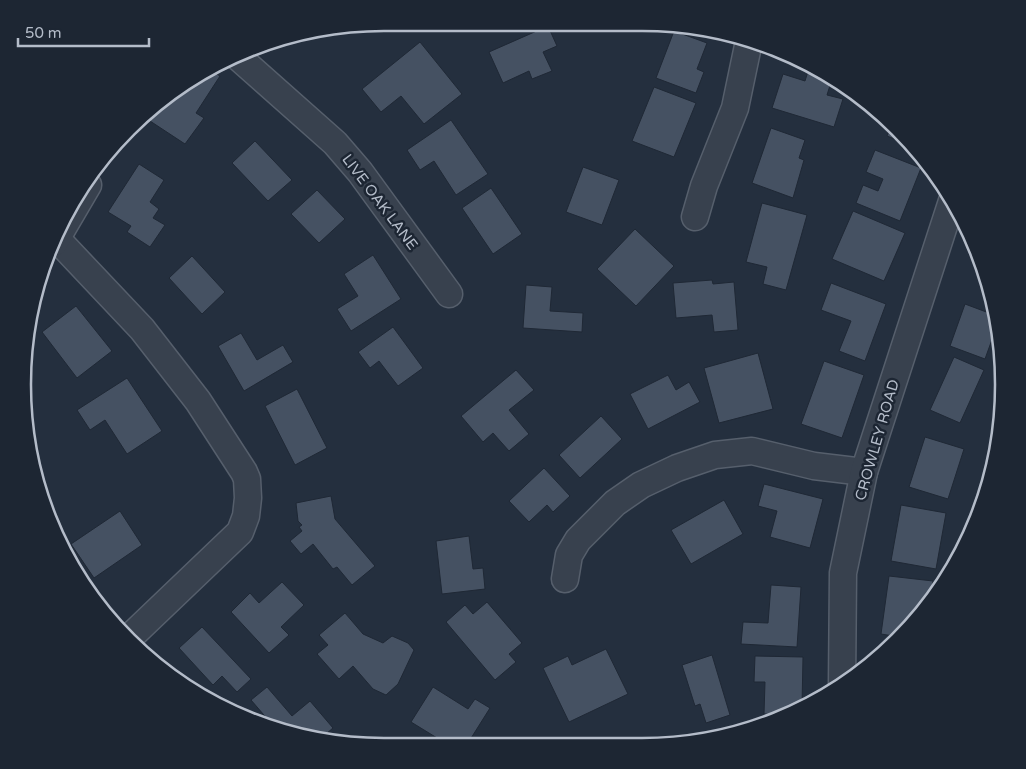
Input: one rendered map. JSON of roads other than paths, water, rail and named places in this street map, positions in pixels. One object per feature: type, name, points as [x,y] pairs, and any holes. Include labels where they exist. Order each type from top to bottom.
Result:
[{"type":"street","points":[[695,217],[704,186],[735,108],[748,48]]},
{"type":"street","name":"LIVE OAK LANE","points":[[243,61],[335,143],[360,172],[449,294]]},
{"type":"street","name":"CROWLEY ROAD","points":[[842,675],[842,573],[864,472],[949,211]]},
{"type":"street","points":[[60,246],[142,329],[198,401],[247,479],[248,498],[246,516],[240,532],[134,633]]},
{"type":"street","points":[[565,578],[569,555],[578,540],[615,503],[641,484],[678,468],[715,455],[752,451],[814,466],[864,472]]}]
